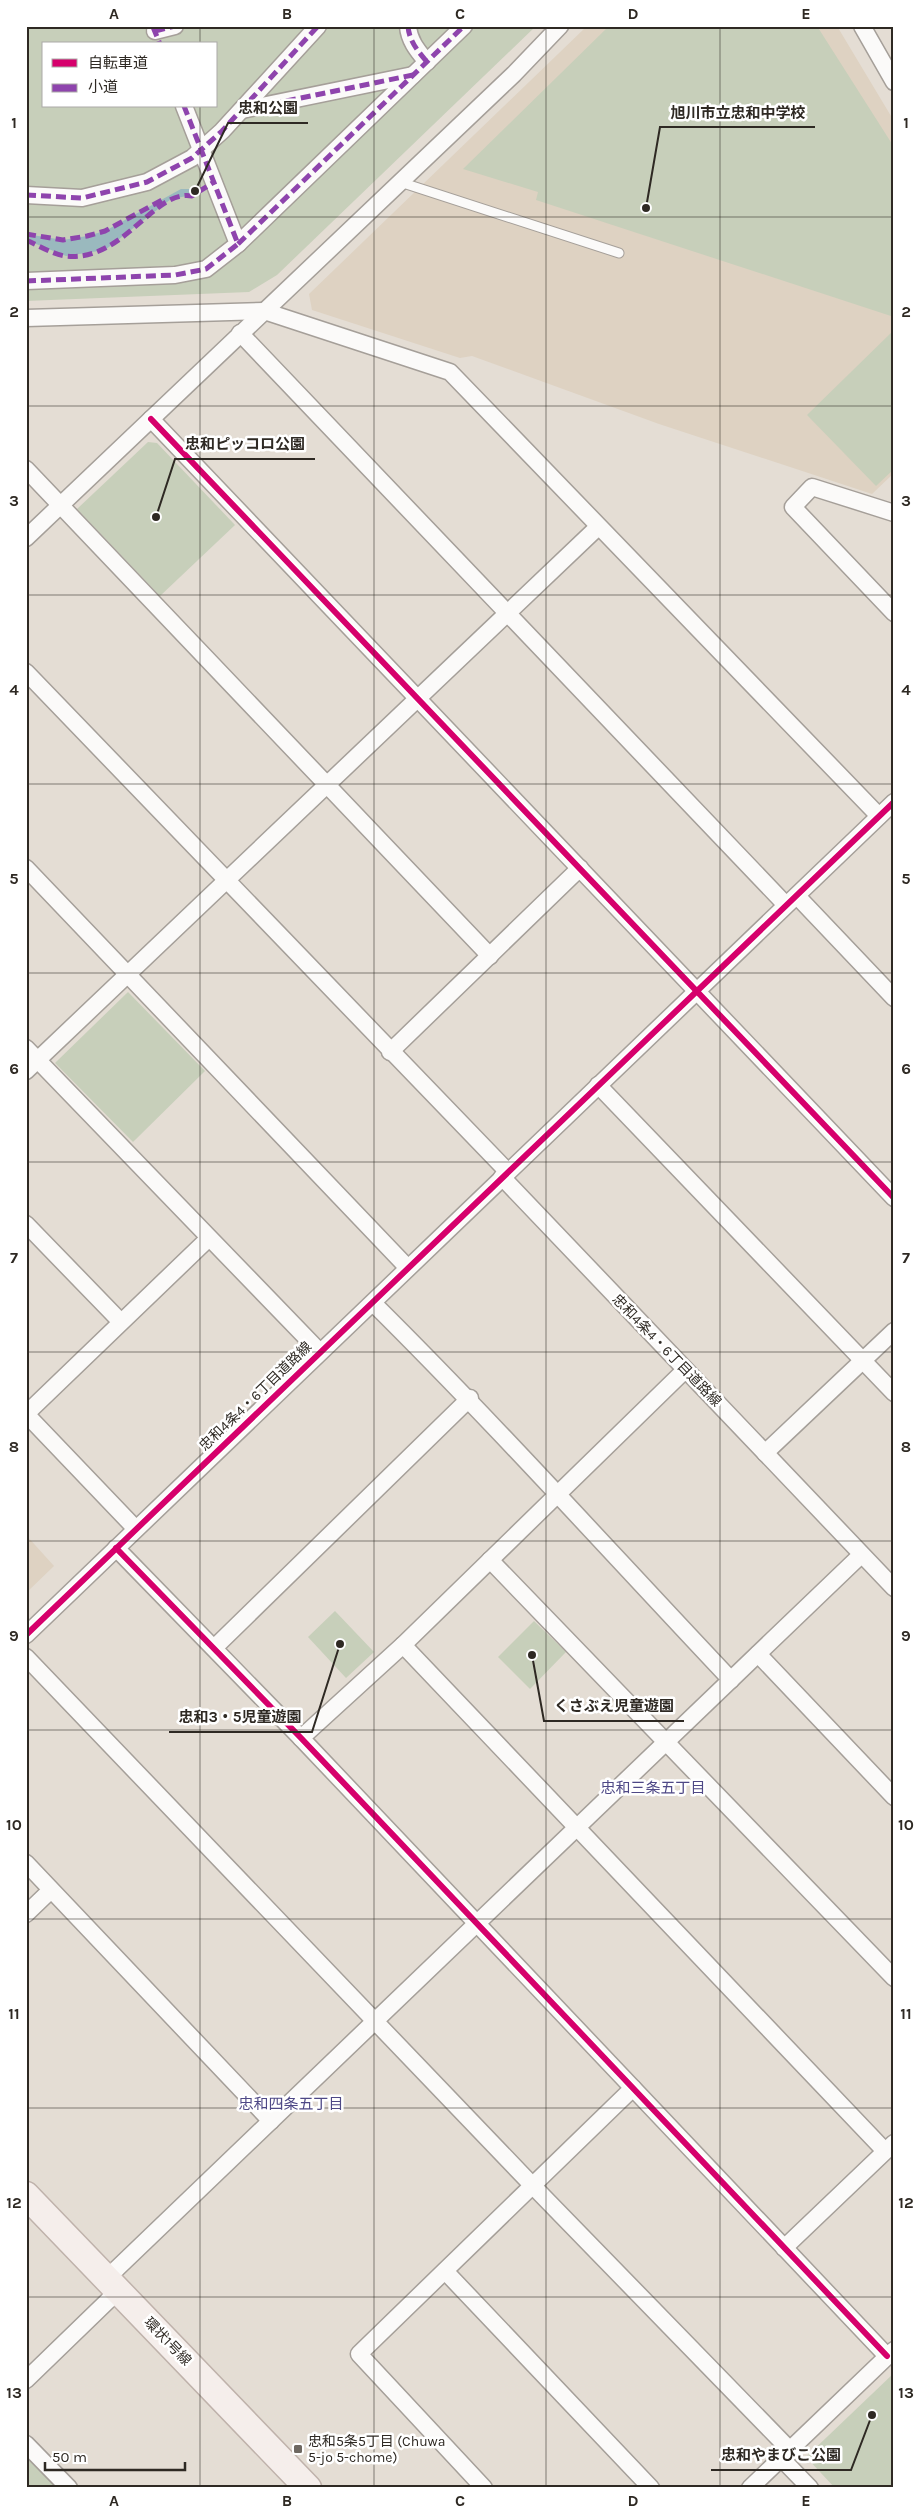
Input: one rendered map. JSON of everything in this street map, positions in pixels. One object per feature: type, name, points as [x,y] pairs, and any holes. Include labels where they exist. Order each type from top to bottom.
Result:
[{"type":"main road","name":"環状1号線","points":[[26,2195],[308,2488]]},
{"type":"street","points":[[156,34],[175,26]]},
{"type":"street","points":[[26,195],[82,198],[147,182],[192,158],[242,110],[318,26]]},
{"type":"street","points":[[408,26],[408,34],[427,62]]},
{"type":"street","points":[[26,281],[175,275],[206,269],[238,244],[464,26]]},
{"type":"street","points":[[26,538],[514,74],[560,26]]},
{"type":"street","points":[[862,26],[894,82]]},
{"type":"street","points":[[242,110],[413,75]]},
{"type":"street","points":[[185,108],[238,244]]},
{"type":"street","points":[[26,318],[264,311],[450,372],[879,816]]},
{"type":"street","points":[[240,333],[507,613],[792,900],[894,998]]},
{"type":"street","points":[[151,419],[894,1198]]},
{"type":"street","points":[[26,469],[490,956]]},
{"type":"street","points":[[894,513],[812,487],[793,507],[894,613]]},
{"type":"street","points":[[32,1065],[598,527]]},
{"type":"street","points":[[26,672],[505,1174],[894,802]]},
{"type":"street","points":[[26,868],[408,1268]]},
{"type":"street","points":[[390,1052],[580,868]]},
{"type":"street","points":[[26,1048],[32,1065],[209,1238],[320,1352]]},
{"type":"street","points":[[598,1085],[894,1393]]},
{"type":"street","name":"忠和4条4・6丁目道路線","points":[[26,1635],[505,1174],[685,1370],[894,1588]]},
{"type":"street","points":[[26,1224],[121,1322]]},
{"type":"street","points":[[136,1529],[26,1414],[209,1238]]},
{"type":"street","points":[[373,1303],[470,1398],[556,1494],[731,1680]]},
{"type":"street","points":[[765,1453],[894,1331]]},
{"type":"street","points":[[301,1738],[403,1645],[685,1370]]},
{"type":"street","points":[[214,1648],[470,1398]]},
{"type":"street","points":[[116,1548],[301,1738],[784,2248],[890,2353],[750,2488]]},
{"type":"street","points":[[26,2380],[112,2284],[271,2121],[861,1555]]},
{"type":"street","points":[[490,1560],[894,1978]]},
{"type":"street","points":[[403,1645],[576,1828],[890,2147],[784,2248]]},
{"type":"street","points":[[758,1654],[894,1797]]},
{"type":"street","points":[[26,1656],[533,2186],[785,2454],[810,2488]]},
{"type":"street","points":[[26,1863],[271,2121]]},
{"type":"street","points":[[26,1914],[52,1890]]},
{"type":"street","points":[[484,2488],[359,2354],[633,2088]]},
{"type":"street","points":[[445,2270],[651,2488]]},
{"type":"street","points":[[26,2444],[69,2488]]},
{"type":"lane","points":[[400,182],[619,253]]},
{"type":"shaded area","points":[[587,26],[837,26],[894,121],[894,473],[872,494],[659,424],[472,356],[460,358],[312,310],[309,294]]},
{"type":"shaded area","points":[[26,1535],[54,1566],[26,1593]]},
{"type":"green space","points":[[26,26],[536,26],[277,275],[249,292],[26,301]]},
{"type":"green space","points":[[609,26],[817,26],[894,147],[894,317],[536,200],[538,192],[463,169]]},
{"type":"green space","points":[[894,330],[894,469],[876,486],[807,415]]},
{"type":"green space","points":[[148,442],[157,443],[235,525],[160,596],[77,509]]},
{"type":"green space","points":[[128,992],[205,1071],[133,1142],[55,1063]]},
{"type":"green space","points":[[335,1611],[374,1652],[346,1678],[308,1637]]},
{"type":"green space","points":[[534,1621],[566,1652],[530,1689],[498,1657]]},
{"type":"green space","points":[[894,2373],[894,2488],[835,2488],[806,2457]]},
{"type":"green space","points":[[26,2444],[69,2488],[26,2488]]},
{"type":"water","points":[[181,189],[189,189],[198,194],[171,199],[105,250],[66,256],[26,240],[26,234],[63,240],[105,231]]},
{"type":"marked path","points":[[155,31],[175,26]]},
{"type":"marked path","points":[[26,195],[82,198],[147,182],[192,158],[222,131],[318,26]]},
{"type":"marked path","points":[[408,26],[412,41],[427,62]]},
{"type":"marked path","points":[[238,244],[464,26]]},
{"type":"marked path","points":[[153,27],[159,42]]},
{"type":"marked path","points":[[242,110],[413,75]]},
{"type":"marked path","points":[[26,281],[175,275],[206,269],[238,244],[185,108]]},
{"type":"marked path","points":[[26,240],[60,255],[86,255],[104,249],[121,238],[164,203],[178,197],[192,196],[214,182]]},
{"type":"marked path","points":[[26,234],[63,240],[87,236],[105,231],[162,200]]},
{"type":"cycle path","points":[[151,419],[894,1198]]},
{"type":"cycle path","points":[[26,1635],[894,802]]},
{"type":"cycle path","points":[[116,1548],[301,1738],[887,2356]]},
{"type":"place","name":"忠和公園","points":[[195,191]]},
{"type":"place","name":"旭川市立忠和中学校","points":[[646,208]]},
{"type":"place","name":"忠和ピッコロ公園","points":[[156,517]]},
{"type":"place","name":"忠和3・5児童遊園","points":[[340,1644]]},
{"type":"place","name":"くさぶえ児童遊園","points":[[532,1655]]},
{"type":"place","name":"忠和やまびこ公園","points":[[872,2415]]},
{"type":"place","name":"忠和5条5丁目 (Chuwa 5-jo 5-chome)","points":[[298,2449]]},
{"type":"district","name":"忠和三条五丁目","points":[[653,1788]]},
{"type":"district","name":"忠和四条五丁目","points":[[291,2104]]}]
